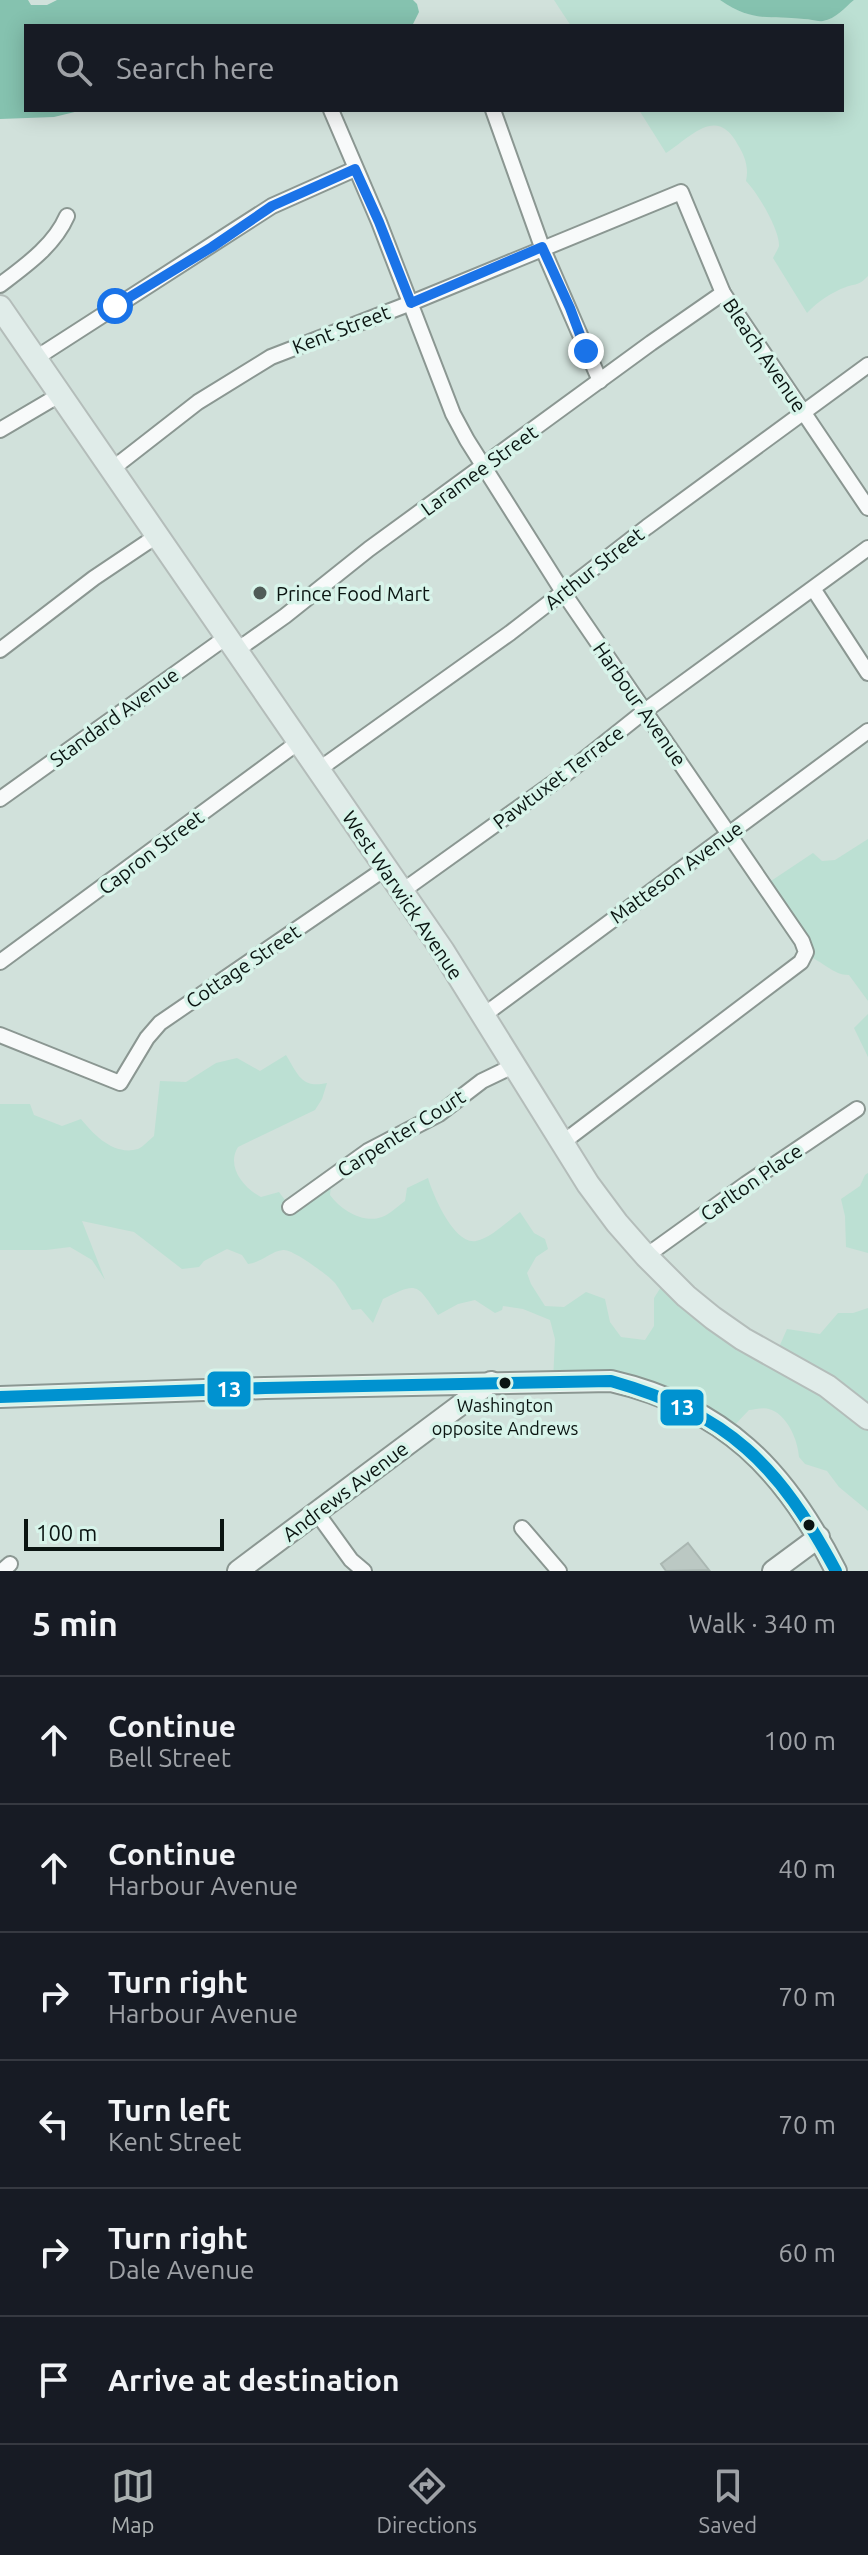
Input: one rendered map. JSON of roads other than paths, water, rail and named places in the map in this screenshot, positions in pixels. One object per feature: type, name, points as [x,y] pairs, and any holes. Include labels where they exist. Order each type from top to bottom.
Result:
[{"type":"main road","name":"West Warwick Avenue","points":[[0,307],[386,868],[484,1015],[562,1143],[617,1223],[686,1296],[713,1318],[743,1339],[827,1386],[868,1418]]},
{"type":"main road","points":[[0,1397],[611,1381],[661,1396],[709,1419],[737,1438],[778,1480],[819,1537],[836,1571]]},
{"type":"main road","name":"Andrews Avenue","points":[[238,1571],[491,1382]]},
{"type":"main road","points":[[773,1571],[819,1537]]},
{"type":"street","name":"Harbour Avenue","points":[[332,112],[379,222],[453,414],[483,468],[563,592],[802,941],[806,952],[805,957],[774,983],[562,1143]]},
{"type":"street","points":[[494,112],[542,247],[600,381]]},
{"type":"street","points":[[36,358],[283,200],[355,169]]},
{"type":"street","name":"Kent Street","points":[[112,469],[198,402],[271,357],[681,192]]},
{"type":"street","name":"Bleach Avenue","points":[[681,192],[723,293],[868,508]]},
{"type":"street","points":[[0,285],[60,233],[67,216]]},
{"type":"street","name":"Laramee Street","points":[[232,643],[285,616],[369,549],[723,293]]},
{"type":"street","name":"Arthur Street","points":[[318,770],[510,633],[647,527],[868,365]]},
{"type":"street","points":[[0,430],[61,394]]},
{"type":"street","points":[[0,650],[94,578],[158,535]]},
{"type":"street","name":"Pawtuxet Terrace","points":[[401,892],[567,773],[646,710],[868,548]]},
{"type":"street","points":[[814,590],[868,673]]},
{"type":"street","name":"Standard Avenue","points":[[0,799],[232,643]]},
{"type":"street","name":"Matteson Avenue","points":[[484,1015],[868,731]]},
{"type":"street","name":"Capron Street","points":[[0,962],[300,741]]},
{"type":"street","name":"Cottage Street","points":[[0,1035],[120,1083],[147,1038],[160,1023],[386,868]]},
{"type":"street","name":"Carpenter Court","points":[[290,1207],[368,1151],[439,1114],[482,1081],[515,1065]]},
{"type":"street","name":"Carlton Place","points":[[646,1256],[857,1109]]},
{"type":"street","points":[[317,1513],[351,1560],[364,1571]]},
{"type":"street","points":[[522,1528],[559,1571]]},
{"type":"place","name":"Prince Food Mart","points":[[260,593]]},
{"type":"place","name":"Washington opposite Andrews","points":[[505,1383]]}]
